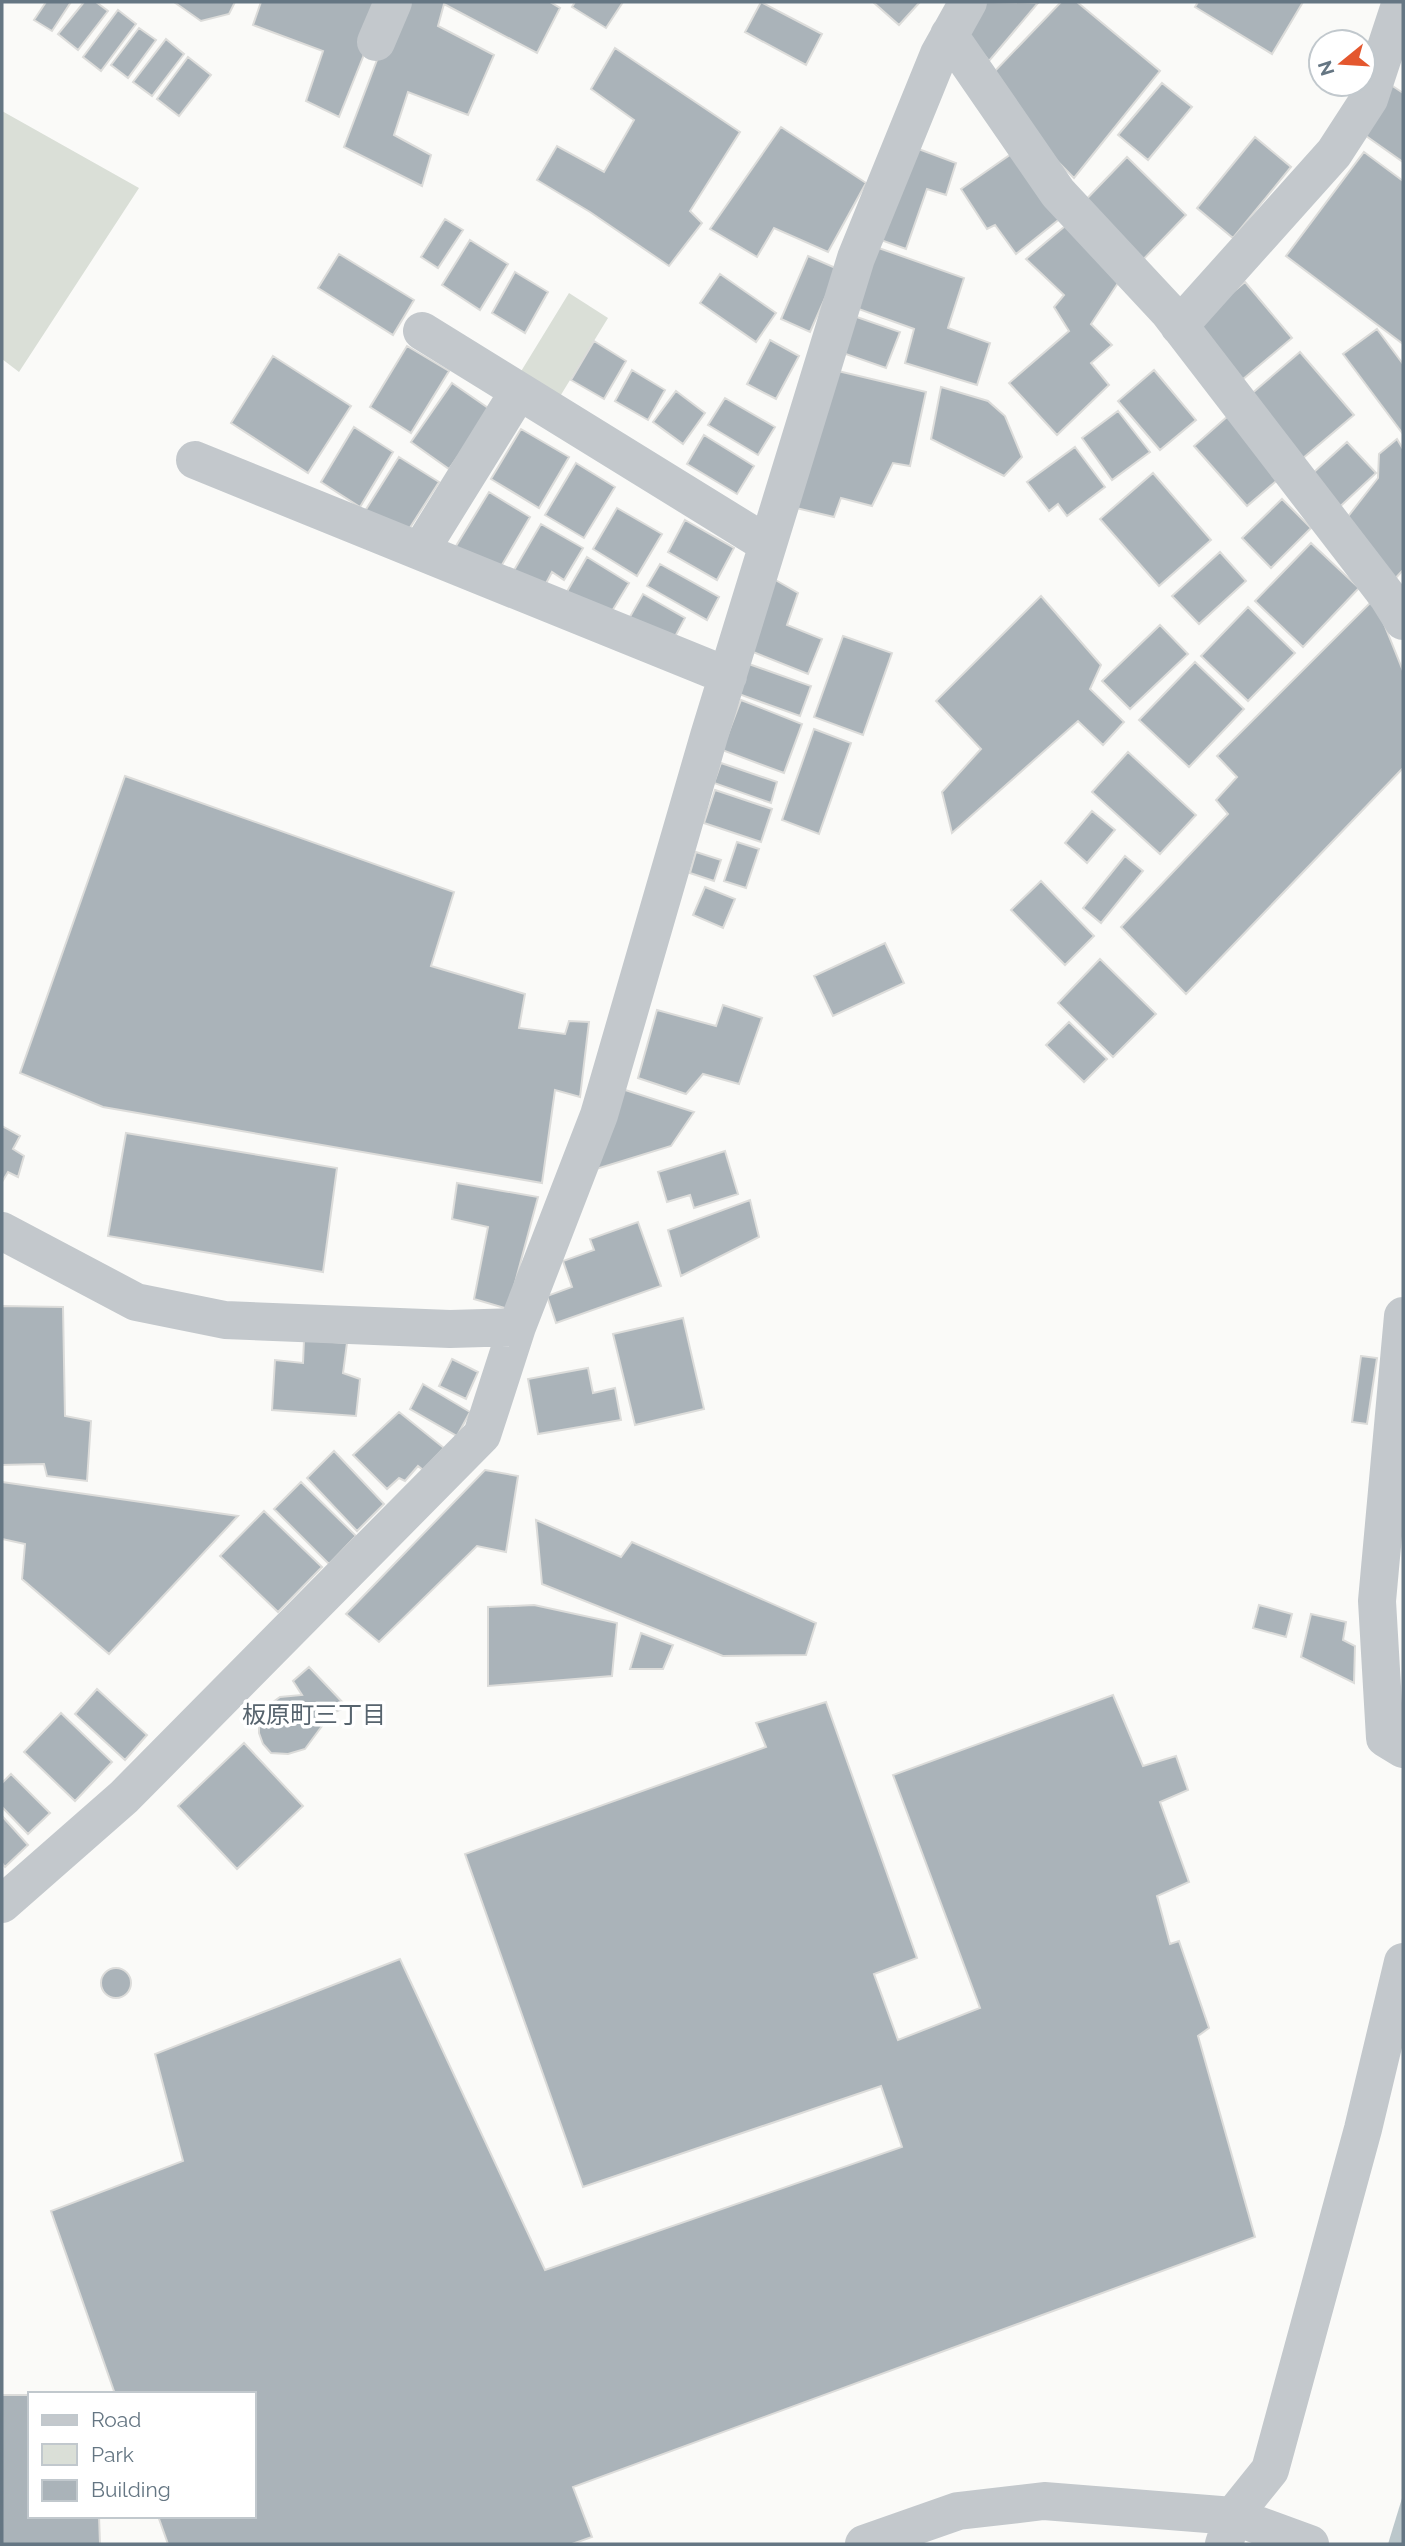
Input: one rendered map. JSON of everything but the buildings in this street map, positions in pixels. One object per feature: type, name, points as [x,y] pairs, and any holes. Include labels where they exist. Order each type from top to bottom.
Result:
[{"type":"street","points":[[376,42],[393,2]]},
{"type":"street","points":[[2,1904],[124,1797],[482,1434],[517,1327],[599,1115],[767,544],[856,258],[949,35],[968,2]]},
{"type":"street","points":[[1179,326],[1334,153],[1369,99],[1401,2]]},
{"type":"street","points":[[949,35],[1058,193],[1168,311],[1380,586],[1403,621]]},
{"type":"street","points":[[422,331],[767,544]]},
{"type":"street","points":[[420,551],[519,391]]},
{"type":"street","points":[[195,460],[728,676]]},
{"type":"street","points":[[2,1231],[136,1302],[225,1320],[450,1329],[517,1327]]},
{"type":"street","points":[[1403,1316],[1377,1601],[1385,1738],[1403,1749]]},
{"type":"street","points":[[1242,2530],[1270,2470],[1363,2129],[1403,1962]]},
{"type":"street","points":[[864,2544],[958,2511],[1044,2501],[1242,2530],[1310,2544]]},
{"type":"green space","points":[[2,111],[139,188],[19,372],[2,359]]},
{"type":"green space","points":[[569,293],[608,318],[559,398],[520,373]]},
{"type":"shaded area","points":[[1403,2495],[1403,2544],[1388,2544]]},
{"type":"district","name":"板原町三丁目","points":[[314,1715]]}]
